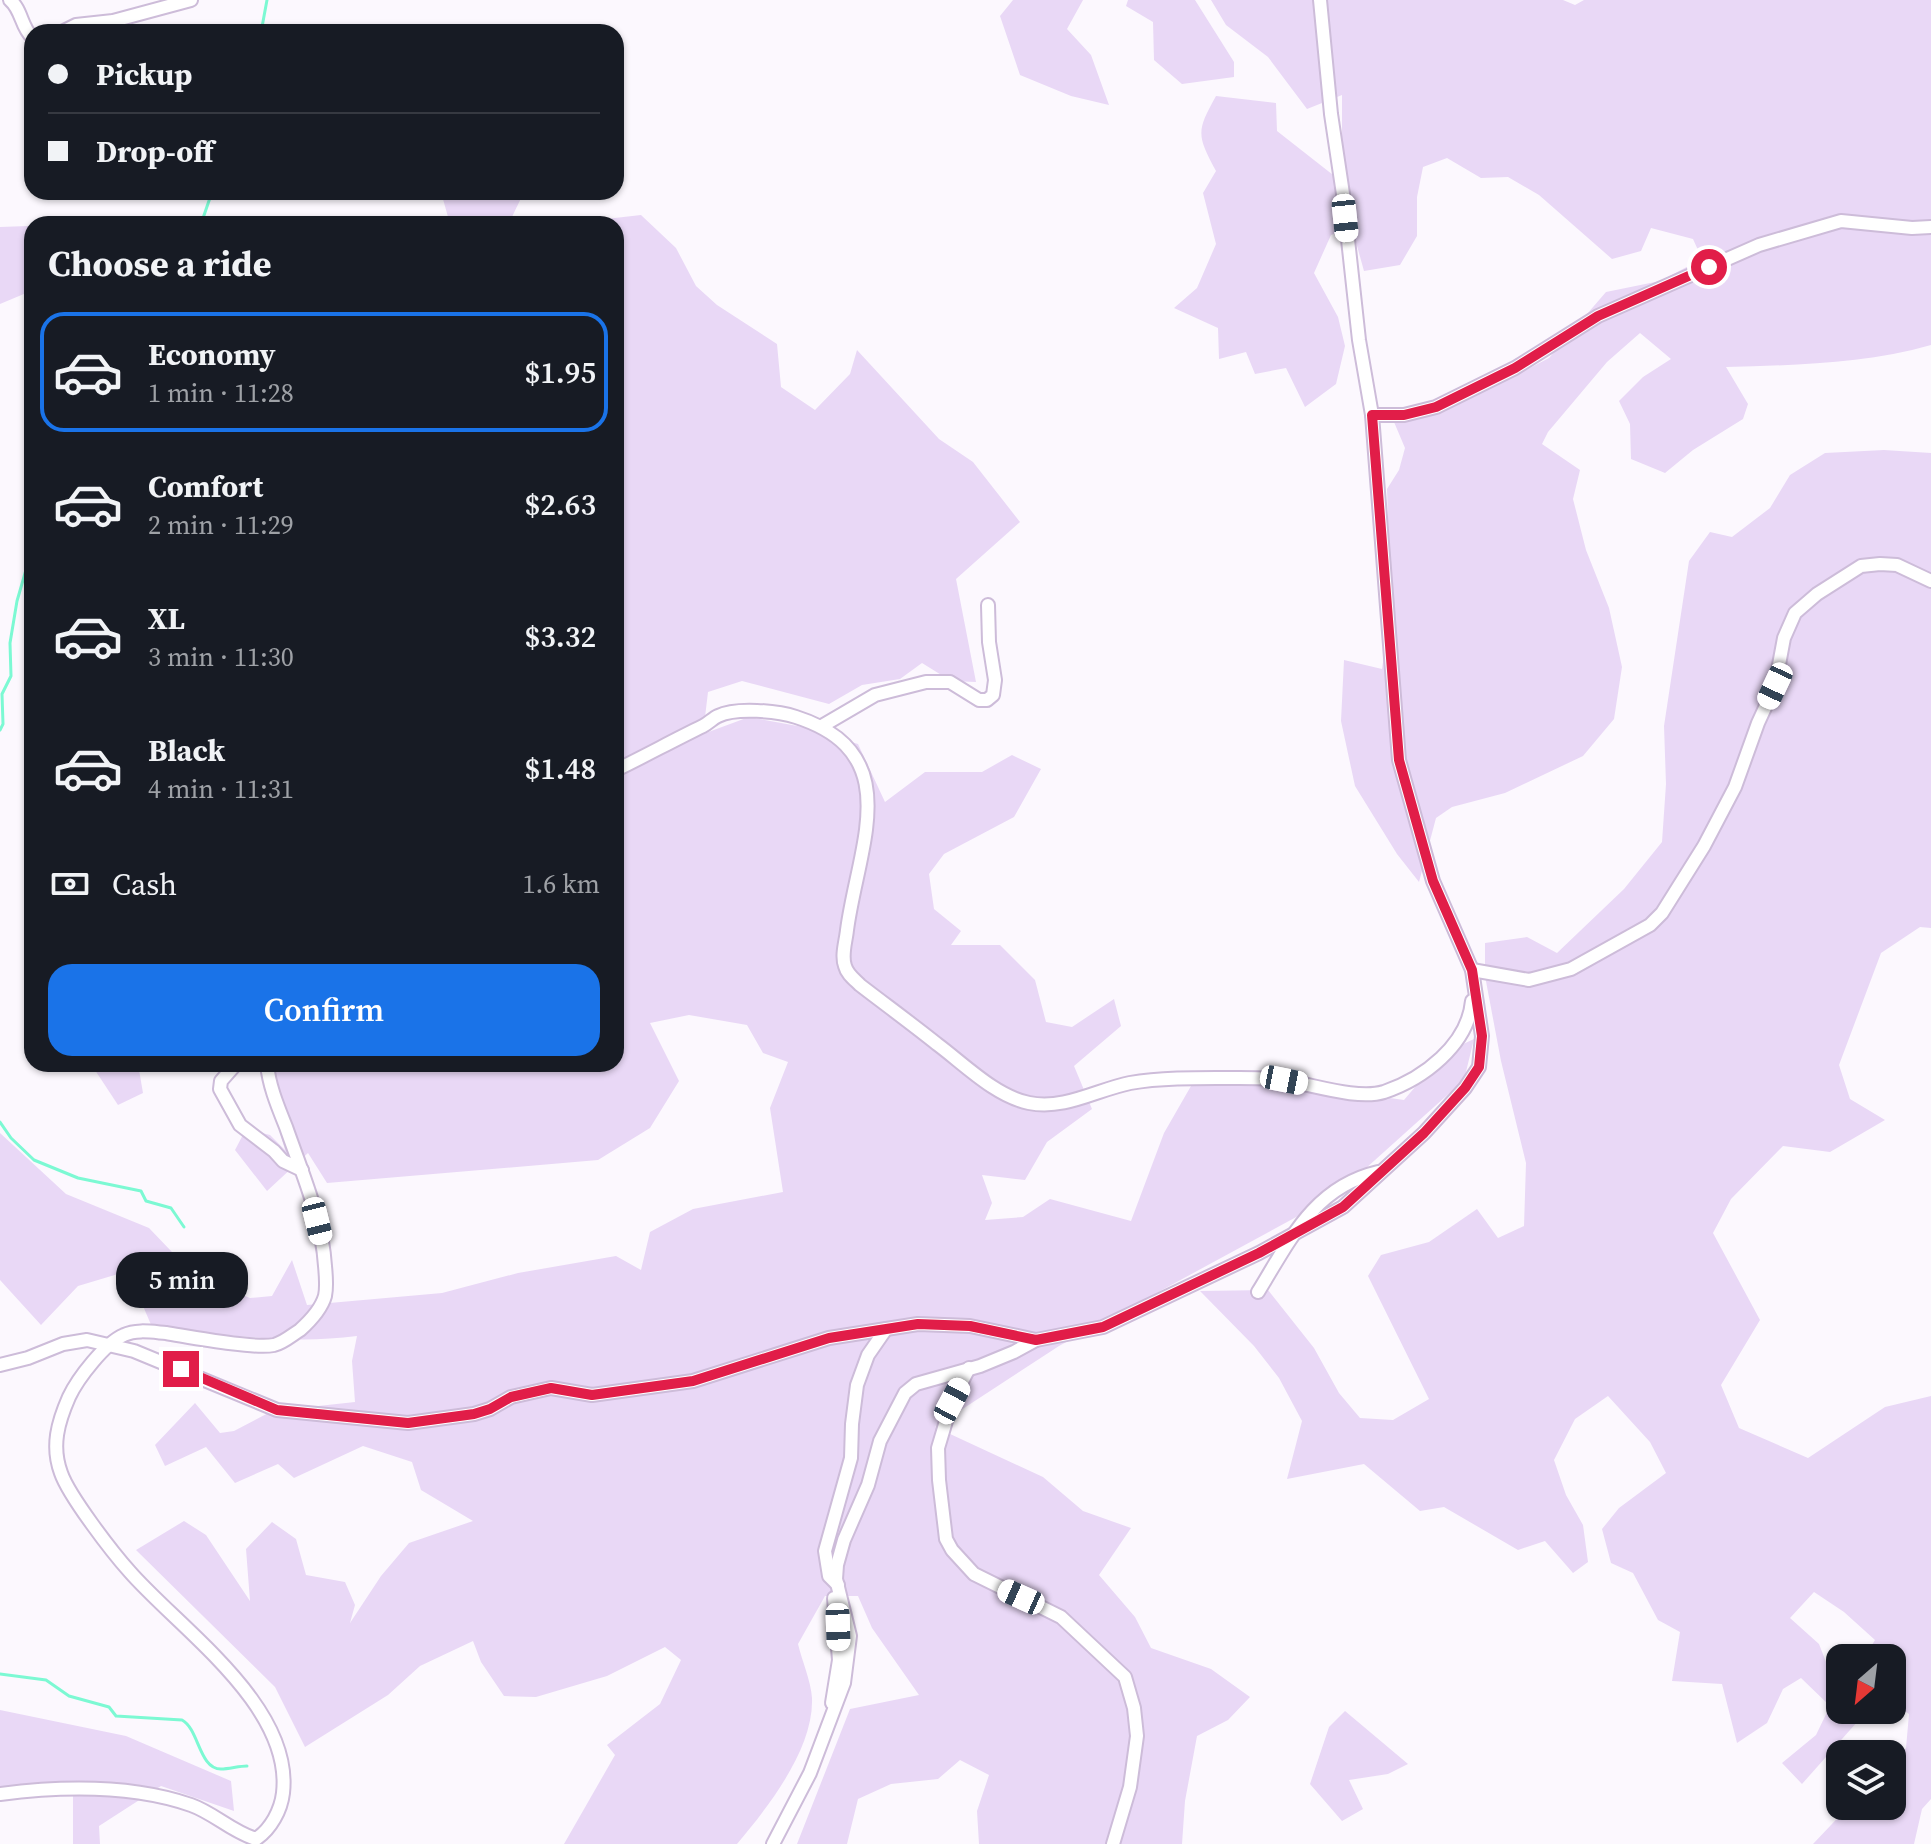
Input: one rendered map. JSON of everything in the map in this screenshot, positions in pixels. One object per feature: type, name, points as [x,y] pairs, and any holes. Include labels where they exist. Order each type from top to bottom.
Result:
[{"type":"street","points":[[10,0],[25,24]]},
{"type":"street","points":[[85,24],[113,21],[191,0]]},
{"type":"street","points":[[833,1580],[844,1540],[868,1485],[880,1441],[905,1393],[916,1384],[1014,1352],[1036,1340],[1103,1327],[1259,1253],[1343,1207],[1424,1133],[1465,1088],[1479,1067],[1482,1036],[1472,970],[1433,881],[1399,760],[1372,415],[1359,340],[1320,0]]},
{"type":"street","points":[[1372,415],[1404,415],[1436,407],[1515,368],[1598,316],[1759,245],[1841,221],[1931,227]]},
{"type":"street","points":[[1472,970],[1529,980],[1571,969],[1650,925],[1662,913],[1704,846],[1735,787],[1775,686],[1784,638],[1795,613],[1817,594],[1861,566],[1897,565],[1931,581]]},
{"type":"street","points":[[822,726],[875,695],[926,682],[950,682],[979,700],[987,700],[995,691],[988,605]]},
{"type":"street","points":[[624,766],[705,725],[720,714],[764,711],[785,714],[822,726],[850,748],[860,762],[869,796],[867,828],[849,915],[845,967],[869,992],[975,1073],[1017,1099],[1030,1103],[1054,1104],[1138,1082],[1240,1078],[1284,1080],[1359,1094],[1382,1093],[1419,1077],[1459,1038],[1470,1017],[1472,970]]},
{"type":"street","points":[[229,1072],[221,1081],[220,1089],[240,1125],[283,1161],[302,1170]]},
{"type":"street","points":[[0,1794],[84,1788],[161,1796],[192,1805],[256,1839],[274,1819],[282,1798],[281,1759],[248,1694],[222,1663],[130,1572],[62,1478],[55,1447],[59,1421],[82,1375],[104,1350],[123,1335],[150,1331],[274,1345],[316,1314],[325,1296],[324,1249],[310,1192],[269,1072]]},
{"type":"street","points":[[1258,1292],[1300,1228]]},
{"type":"street","points":[[0,1365],[63,1344],[87,1340],[113,1344],[181,1369],[277,1410],[408,1423],[474,1414],[511,1397],[551,1388],[592,1395],[693,1381],[829,1338],[918,1324],[970,1326],[1036,1340]]},
{"type":"street","points":[[773,1844],[810,1773],[844,1683],[850,1655],[850,1636],[825,1551],[851,1458],[855,1394],[868,1355],[886,1329]]},
{"type":"street","points":[[969,1368],[952,1401],[938,1448],[946,1539],[974,1574],[1061,1617],[1125,1677],[1134,1708],[1137,1736],[1130,1787],[1113,1844]]},
{"type":"shaded area","points":[[1013,0],[1083,0],[1067,29],[1091,55],[1109,105],[1071,96],[1020,75],[1000,16]]},
{"type":"shaded area","points":[[1128,0],[1195,0],[1234,62],[1234,77],[1182,84],[1154,60],[1153,22],[1126,6]]},
{"type":"shaded area","points":[[1211,0],[1563,0],[1575,5],[1584,0],[1931,0],[1931,345],[1855,360],[1726,367],[1748,404],[1743,419],[1693,450],[1665,473],[1631,459],[1630,424],[1619,401],[1643,377],[1671,359],[1640,333],[1607,362],[1548,432],[1542,444],[1580,470],[1573,499],[1586,550],[1609,608],[1622,667],[1614,719],[1583,756],[1505,793],[1452,807],[1436,818],[1419,882],[1397,854],[1355,786],[1341,721],[1344,660],[1382,669],[1391,609],[1387,489],[1399,470],[1405,448],[1394,422],[1447,406],[1481,385],[1520,373],[1549,358],[1606,292],[1660,281],[1702,259],[1693,239],[1651,228],[1641,251],[1612,259],[1539,195],[1508,177],[1481,178],[1447,158],[1423,167],[1417,197],[1417,236],[1400,265],[1364,271],[1352,228],[1331,235],[1314,273],[1338,317],[1345,346],[1336,384],[1305,407],[1286,368],[1255,374],[1246,352],[1219,359],[1218,328],[1174,308],[1197,288],[1216,244],[1203,193],[1216,171],[1201,134],[1216,96],[1276,103],[1277,131],[1342,182],[1342,95],[1307,109],[1268,57],[1226,25]]},
{"type":"shaded area","points":[[443,200],[520,200],[512,216],[448,216]]},
{"type":"shaded area","points":[[641,215],[676,248],[696,286],[717,305],[777,344],[781,387],[815,410],[850,374],[857,350],[939,439],[973,462],[1020,522],[956,579],[976,682],[951,681],[922,663],[900,679],[862,685],[829,704],[742,681],[708,692],[703,734],[749,717],[803,727],[858,744],[885,802],[925,772],[982,772],[1012,755],[1041,769],[1014,817],[944,854],[929,874],[934,909],[961,931],[951,945],[1000,945],[1035,980],[1046,1022],[1072,1027],[1114,999],[1121,1026],[1074,1066],[1092,1109],[1047,1142],[1025,1180],[982,1175],[992,1203],[985,1220],[1023,1217],[1050,1199],[1131,1221],[1164,1133],[1191,1086],[1291,1084],[1404,1100],[1444,1053],[1474,1039],[1464,1080],[1335,1196],[1059,1346],[935,1427],[1043,1477],[1083,1511],[1131,1528],[1099,1575],[1135,1617],[1151,1648],[1211,1669],[1250,1697],[1228,1720],[1197,1736],[1185,1801],[1182,1844],[979,1844],[977,1811],[989,1775],[960,1760],[938,1779],[891,1784],[858,1799],[847,1844],[797,1844],[850,1709],[919,1695],[872,1628],[858,1596],[825,1596],[798,1644],[812,1698],[805,1737],[775,1795],[737,1844],[564,1844],[615,1755],[607,1745],[660,1704],[681,1660],[665,1647],[607,1676],[536,1697],[504,1696],[481,1662],[473,1641],[420,1666],[388,1695],[305,1747],[275,1687],[136,1550],[184,1521],[206,1535],[250,1601],[246,1549],[272,1522],[296,1539],[306,1575],[345,1582],[355,1605],[350,1623],[381,1576],[409,1543],[473,1521],[421,1490],[412,1462],[363,1446],[294,1478],[278,1464],[235,1483],[206,1447],[165,1466],[155,1445],[195,1403],[220,1433],[234,1431],[272,1411],[355,1402],[352,1361],[357,1336],[280,1339],[152,1327],[128,1271],[78,1286],[41,1325],[0,1280],[0,1133],[66,1194],[149,1228],[195,1276],[250,1298],[272,1296],[292,1260],[307,1305],[442,1293],[518,1273],[616,1256],[641,1270],[650,1232],[693,1209],[783,1192],[770,1108],[788,1062],[763,1053],[747,1025],[689,1015],[650,1023],[679,1081],[650,1128],[598,1160],[327,1183],[308,1153],[267,1191],[235,1150],[246,1129],[270,1135],[285,1150],[262,1072],[624,1072],[624,217]]},
{"type":"shaded area","points":[[24,226],[24,294],[0,304],[0,227]]},
{"type":"shaded area","points":[[1884,450],[1931,453],[1931,928],[1920,927],[1881,953],[1839,1065],[1850,1099],[1885,1120],[1830,1152],[1783,1146],[1731,1199],[1713,1233],[1760,1320],[1721,1385],[1739,1428],[1808,1458],[1885,1407],[1931,1396],[1931,1799],[1922,1809],[1914,1844],[1813,1844],[1836,1820],[1906,1820],[1909,1714],[1906,1712],[1906,1644],[1873,1644],[1875,1640],[1844,1612],[1814,1592],[1790,1618],[1819,1644],[1826,1662],[1826,1702],[1801,1678],[1783,1689],[1767,1723],[1737,1743],[1722,1684],[1672,1681],[1680,1632],[1658,1620],[1633,1573],[1611,1563],[1602,1529],[1619,1508],[1666,1473],[1650,1442],[1608,1396],[1575,1419],[1554,1460],[1566,1495],[1583,1525],[1588,1562],[1573,1573],[1545,1541],[1518,1550],[1444,1507],[1420,1511],[1364,1464],[1287,1479],[1302,1421],[1279,1378],[1254,1346],[1200,1291],[1268,1290],[1314,1348],[1339,1393],[1360,1418],[1393,1420],[1429,1399],[1368,1276],[1381,1255],[1429,1242],[1477,1209],[1498,1238],[1524,1226],[1526,1163],[1501,1061],[1485,976],[1485,943],[1527,937],[1557,953],[1624,889],[1662,842],[1666,784],[1664,726],[1689,561],[1710,532],[1732,537],[1770,508],[1790,475],[1825,453]]},
{"type":"shaded area","points":[[96,1072],[139,1072],[143,1093],[118,1105]]},
{"type":"shaded area","points":[[0,1710],[126,1736],[231,1781],[234,1811],[161,1786],[99,1826],[100,1844],[73,1844],[73,1784],[0,1792]]},
{"type":"shaded area","points":[[1345,1711],[1408,1764],[1388,1774],[1349,1780],[1363,1809],[1342,1821],[1310,1784],[1329,1727]]},
{"type":"shaded area","points":[[1826,1714],[1826,1724],[1855,1724],[1841,1740],[1826,1740],[1826,1757],[1802,1784],[1782,1763],[1816,1735]]},
{"type":"waterway","points":[[263,24],[267,0]]},
{"type":"waterway","points":[[204,216],[209,200]]},
{"type":"waterway","points":[[0,730],[3,724],[2,694],[11,676],[10,643],[24,577]]},
{"type":"waterway","points":[[0,1122],[11,1138],[34,1160],[78,1178],[141,1191],[146,1201],[171,1208],[184,1227]]},
{"type":"waterway","points":[[0,1674],[46,1680],[69,1696],[109,1707],[116,1716],[182,1720],[192,1731],[208,1763],[221,1769],[247,1766]]},
{"type":"route","points":[[181,1369],[277,1410],[408,1423],[474,1414],[511,1397],[551,1388],[592,1395],[710,1378],[829,1338],[918,1324],[970,1326],[1036,1340],[1103,1327],[1259,1253],[1343,1207],[1424,1133],[1465,1088],[1479,1067],[1482,1036],[1472,970],[1433,881],[1399,760],[1372,415],[1404,415],[1436,407],[1515,368],[1598,316],[1709,267]]}]
